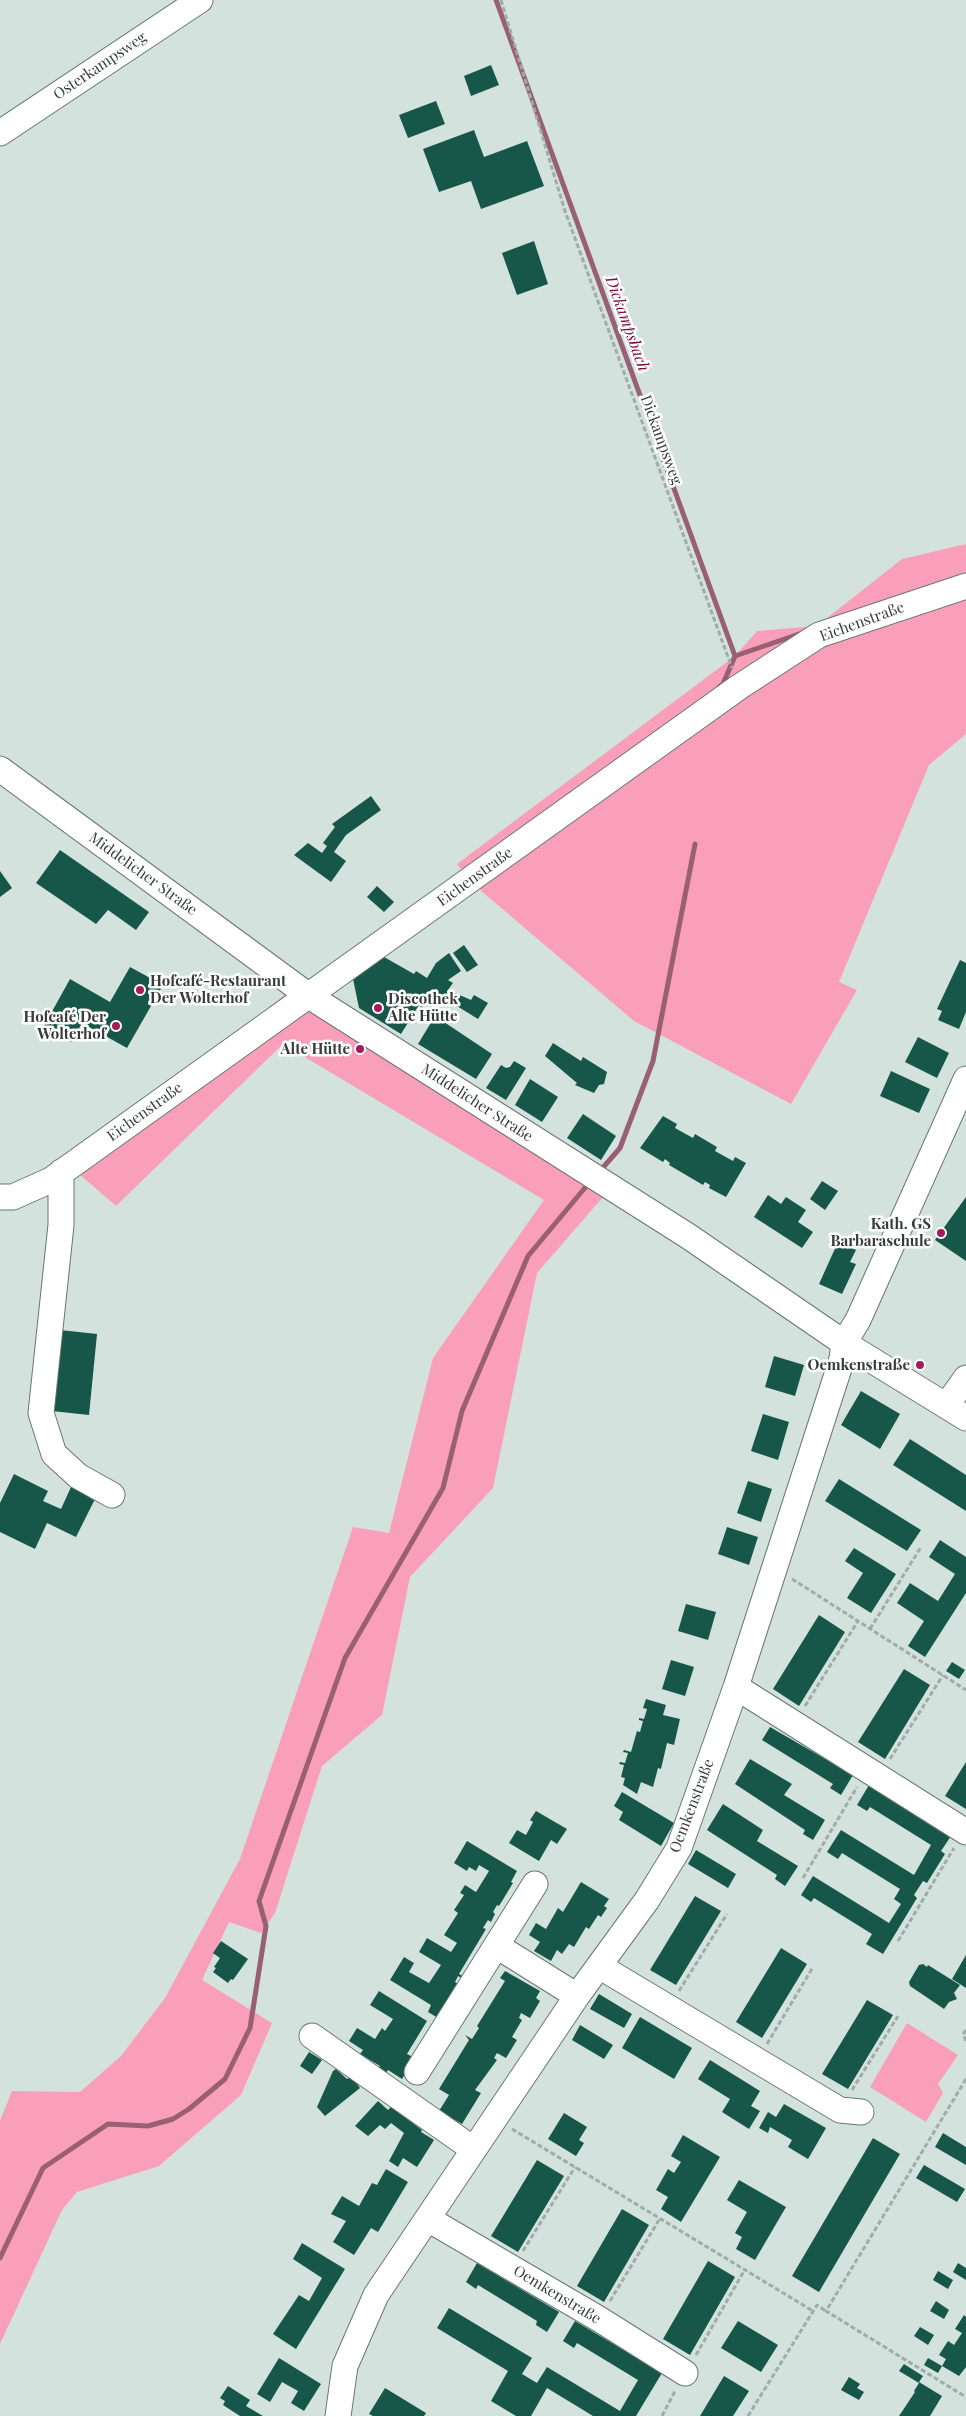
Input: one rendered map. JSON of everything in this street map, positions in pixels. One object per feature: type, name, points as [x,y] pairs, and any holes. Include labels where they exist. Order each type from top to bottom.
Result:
[{"type":"street","name":"Osterkampsweg","points":[[0,133],[200,0]]},
{"type":"street","name":"Eichenstraße","points":[[0,1197],[13,1197],[51,1180],[294,1004],[309,996],[739,687],[819,635],[966,586]]},
{"type":"street","name":"Middelicher Straße","points":[[0,769],[309,996],[688,1236],[844,1342],[956,1412]]},
{"type":"street","name":"Oemkenstraße","points":[[338,2416],[345,2366],[376,2295],[473,2149],[578,1996],[647,1900],[679,1848],[736,1687],[842,1359],[844,1342],[858,1320],[966,1079]]},
{"type":"street","points":[[61,1172],[61,1225],[41,1413],[54,1454],[78,1476],[112,1495]]},
{"type":"street","points":[[956,1412],[966,1378]]},
{"type":"street","points":[[736,1687],[793,1725],[874,1773],[965,1831]]},
{"type":"street","points":[[417,2072],[535,1884]]},
{"type":"street","points":[[496,1946],[578,1996]]},
{"type":"street","points":[[599,1966],[851,2111]]},
{"type":"street","points":[[312,2036],[473,2149]]},
{"type":"street","name":"Oemkenstraße","points":[[428,2219],[599,2319],[685,2373]]},
{"type":"path","name":"Dickampsweg","points":[[501,0],[565,211],[739,687]]},
{"type":"path","points":[[870,1629],[921,1547]]},
{"type":"path","points":[[774,1567],[966,1690]]},
{"type":"path","points":[[793,1725],[858,1621]]},
{"type":"path","points":[[803,1878],[943,1675]]},
{"type":"path","points":[[898,1941],[965,1831]]},
{"type":"path","points":[[670,2007],[727,1914]]},
{"type":"path","points":[[758,2059],[813,1967]]},
{"type":"path","points":[[851,2111],[898,2016]]},
{"type":"path","points":[[966,2030],[963,2034],[966,2041]]},
{"type":"path","points":[[826,2311],[966,2079]]},
{"type":"path","points":[[494,2119],[813,2311]]},
{"type":"path","points":[[513,2268],[575,2167]]},
{"type":"path","points":[[599,2319],[660,2220]]},
{"type":"path","points":[[662,2416],[744,2271]]},
{"type":"path","points":[[748,2416],[817,2305],[966,2397]]},
{"type":"shaded area","points":[[966,544],[966,734],[929,765],[839,982],[857,990],[791,1104],[634,1021],[473,884],[457,864],[735,656],[757,631],[817,626],[902,559]]},
{"type":"shaded area","points":[[288,992],[610,1189],[537,1273],[493,1488],[410,1577],[382,1715],[322,1766],[275,1913],[261,1933],[229,1922],[202,1980],[272,2023],[241,2095],[159,2166],[77,2192],[62,2210],[0,2344],[0,2121],[12,2091],[80,2092],[121,2056],[165,1998],[240,1859],[353,1527],[389,1533],[433,1358],[544,1200],[283,1044],[116,1206],[71,1167]]},
{"type":"shaded area","points":[[907,2023],[958,2055],[938,2084],[943,2093],[926,2122],[870,2087]]},
{"type":"building","points":[[491,65],[499,85],[471,96],[464,76]]},
{"type":"building","points":[[436,101],[445,124],[408,138],[399,115]]},
{"type":"building","points":[[474,130],[484,157],[527,141],[544,186],[481,209],[471,181],[439,192],[423,149]]},
{"type":"building","points":[[534,241],[548,284],[517,295],[502,253]]},
{"type":"building","points":[[371,796],[381,810],[346,835],[334,852],[346,861],[331,882],[294,855],[308,843],[322,853],[327,846],[323,843],[335,827],[332,824]]},
{"type":"building","points":[[60,850],[149,912],[136,930],[108,910],[96,924],[36,883]]},
{"type":"building","points":[[0,871],[12,888],[0,897]]},
{"type":"building","points":[[377,886],[394,902],[384,912],[367,897]]},
{"type":"building","points":[[464,945],[478,965],[467,972],[453,953]]},
{"type":"building","points":[[449,953],[461,971],[448,980],[453,983],[448,990],[471,1000],[474,995],[488,1003],[478,1019],[439,995],[431,1007],[425,1003],[422,1008],[419,1005],[401,1034],[359,1008],[353,979],[384,957],[414,974],[416,971],[427,978],[436,963]]},
{"type":"building","points":[[960,960],[966,963],[966,1012],[959,1029],[938,1020],[942,1011],[937,1009]]},
{"type":"building","points":[[130,967],[163,985],[127,1048],[82,1023],[72,1042],[44,1026],[70,979],[110,1002]]},
{"type":"building","points":[[435,1016],[492,1054],[476,1079],[418,1044]]},
{"type":"building","points":[[918,1037],[949,1053],[937,1078],[905,1062]]},
{"type":"building","points":[[553,1043],[581,1061],[583,1057],[607,1072],[604,1084],[599,1085],[594,1093],[575,1085],[577,1083],[545,1056]]},
{"type":"building","points":[[514,1061],[526,1068],[506,1100],[486,1088],[501,1065],[506,1068],[510,1067]]},
{"type":"building","points":[[891,1071],[930,1089],[919,1113],[880,1096]]},
{"type":"building","points":[[530,1079],[558,1097],[542,1122],[515,1105]]},
{"type":"building","points":[[583,1114],[616,1136],[601,1160],[567,1138]]},
{"type":"building","points":[[663,1116],[677,1124],[675,1128],[693,1138],[695,1134],[717,1147],[715,1151],[733,1161],[735,1157],[746,1163],[726,1197],[709,1188],[710,1185],[705,1182],[703,1185],[669,1165],[670,1163],[665,1159],[663,1162],[640,1148]]},
{"type":"building","points":[[822,1181],[838,1191],[825,1210],[810,1199]]},
{"type":"building","points":[[768,1195],[781,1204],[786,1197],[806,1210],[798,1222],[813,1232],[802,1248],[754,1217]]},
{"type":"building","points":[[966,1197],[966,1261],[935,1240]]},
{"type":"building","points":[[838,1242],[856,1250],[850,1262],[856,1264],[842,1294],[819,1284]]},
{"type":"building","points":[[60,1330],[97,1334],[89,1415],[52,1411]]},
{"type":"building","points":[[774,1356],[804,1365],[795,1396],[765,1387]]},
{"type":"building","points":[[861,1391],[900,1414],[880,1449],[841,1425]]},
{"type":"building","points":[[763,1414],[789,1422],[778,1460],[751,1451]]},
{"type":"building","points":[[910,1439],[966,1475],[966,1511],[893,1465]]},
{"type":"building","points":[[14,1474],[48,1491],[43,1501],[61,1509],[71,1487],[95,1499],[76,1537],[47,1523],[35,1549],[0,1532],[0,1503]]},
{"type":"building","points":[[839,1479],[921,1530],[907,1551],[825,1501]]},
{"type":"building","points":[[748,1481],[772,1489],[761,1522],[737,1513]]},
{"type":"building","points":[[727,1527],[758,1537],[749,1565],[718,1554]]},
{"type":"building","points":[[940,1540],[966,1557],[966,1593],[925,1657],[908,1646],[924,1621],[897,1603],[910,1583],[938,1601],[955,1574],[929,1557]]},
{"type":"building","points":[[854,1548],[896,1574],[871,1613],[847,1598],[863,1573],[845,1561]]},
{"type":"building","points":[[686,1604],[716,1612],[708,1640],[678,1631]]},
{"type":"building","points":[[819,1615],[845,1632],[799,1706],[773,1689]]},
{"type":"building","points":[[671,1660],[694,1667],[685,1696],[662,1689]]},
{"type":"building","points":[[952,1662],[965,1670],[959,1679],[946,1671]]},
{"type":"building","points":[[904,1669],[930,1685],[885,1759],[858,1742]]},
{"type":"building","points":[[646,1699],[666,1705],[663,1715],[680,1719],[674,1745],[667,1743],[661,1769],[658,1768],[653,1787],[641,1782],[637,1794],[623,1785],[625,1778],[621,1777],[624,1765],[619,1764],[620,1762],[625,1763],[628,1753],[623,1752],[624,1750],[631,1752],[637,1731],[640,1732],[643,1721],[639,1720],[639,1718],[644,1719],[647,1709],[643,1708]]},
{"type":"building","points":[[770,1727],[853,1775],[841,1795],[830,1788],[833,1784],[762,1740]]},
{"type":"building","points":[[750,1759],[792,1784],[784,1795],[825,1820],[813,1840],[803,1834],[805,1830],[735,1784]]},
{"type":"building","points":[[966,1762],[966,1809],[945,1796]]},
{"type":"building","points":[[869,1785],[951,1836],[941,1851],[945,1854],[927,1883],[923,1881],[914,1895],[917,1898],[883,1954],[866,1944],[872,1934],[814,1898],[811,1902],[801,1895],[813,1876],[889,1923],[901,1904],[894,1899],[900,1889],[842,1853],[838,1859],[827,1852],[841,1830],[914,1875],[931,1845],[870,1807],[867,1811],[857,1805]]},
{"type":"building","points":[[622,1792],[674,1823],[661,1846],[619,1820],[623,1812],[614,1806]]},
{"type":"building","points":[[723,1804],[763,1830],[757,1841],[798,1866],[785,1886],[775,1879],[777,1875],[707,1830]]},
{"type":"building","points":[[536,1811],[567,1829],[557,1844],[551,1840],[539,1861],[509,1843],[517,1830],[526,1835],[533,1822],[530,1820]]},
{"type":"building","points":[[467,1841],[517,1871],[511,1882],[513,1883],[499,1906],[497,1905],[493,1912],[495,1914],[491,1922],[488,1920],[483,1928],[486,1929],[459,1974],[466,1978],[465,1980],[458,1976],[455,1982],[458,1984],[438,2018],[428,2012],[431,2005],[390,1980],[404,1957],[414,1963],[409,1972],[429,1983],[441,1965],[419,1952],[427,1938],[451,1952],[457,1943],[444,1935],[458,1913],[454,1910],[464,1895],[460,1893],[465,1885],[476,1892],[489,1871],[479,1865],[476,1871],[469,1867],[467,1871],[454,1863]]},
{"type":"building","points":[[696,1850],[736,1874],[728,1888],[688,1864]]},
{"type":"building","points":[[581,1882],[609,1899],[604,1906],[607,1908],[601,1917],[598,1915],[589,1929],[586,1927],[574,1947],[569,1944],[562,1954],[557,1950],[551,1961],[534,1951],[540,1942],[529,1935],[536,1923],[546,1929],[558,1908],[563,1912]]},
{"type":"building","points":[[695,1896],[721,1911],[676,1985],[650,1970]]},
{"type":"building","points":[[221,1941],[248,1959],[233,1980],[231,1979],[228,1983],[213,1972],[220,1958],[213,1953]]},
{"type":"building","points":[[781,1948],[807,1964],[762,2038],[736,2022]]},
{"type":"building","points":[[966,1955],[966,1988],[952,1979]]},
{"type":"building","points":[[923,1964],[927,1967],[928,1965],[960,1985],[954,1993],[957,1999],[949,2002],[944,2009],[910,1986],[909,1982],[919,1965]]},
{"type":"building","points":[[505,1971],[540,1991],[536,1998],[540,2001],[530,2018],[521,2013],[519,2018],[522,2020],[512,2037],[517,2040],[506,2058],[497,2053],[494,2058],[497,2060],[475,2090],[481,2093],[462,2124],[439,2111],[449,2095],[439,2089],[469,2040],[465,2035],[472,2039],[479,2028],[477,2026],[505,1981],[500,1978]]},
{"type":"building","points":[[379,1991],[427,2021],[407,2054],[415,2058],[402,2079],[388,2070],[386,2073],[378,2068],[380,2066],[360,2054],[363,2050],[349,2041],[357,2028],[375,2039],[382,2028],[385,2031],[393,2019],[370,2005]]},
{"type":"building","points":[[599,1994],[632,2014],[624,2028],[590,2009]]},
{"type":"building","points":[[867,2000],[893,2015],[848,2089],[822,2074]]},
{"type":"building","points":[[640,2017],[692,2048],[674,2079],[622,2048]]},
{"type":"building","points":[[580,2025],[613,2045],[604,2059],[572,2040]]},
{"type":"building","points":[[309,2052],[322,2060],[312,2074],[300,2066]]},
{"type":"building","points":[[710,2060],[760,2091],[751,2106],[760,2111],[749,2129],[722,2112],[730,2099],[698,2079]]},
{"type":"building","points":[[336,2069],[347,2079],[352,2076],[360,2088],[325,2116],[317,2107],[333,2071]]},
{"type":"building","points":[[378,2101],[388,2110],[391,2107],[422,2130],[421,2132],[434,2140],[417,2167],[403,2158],[398,2167],[389,2161],[404,2133],[391,2123],[385,2129],[380,2125],[368,2136],[355,2126]]},
{"type":"building","points":[[784,2104],[826,2128],[808,2159],[788,2147],[792,2140],[770,2127],[768,2133],[759,2128],[768,2112],[776,2117]]},
{"type":"building","points":[[564,2113],[587,2127],[579,2140],[584,2143],[576,2156],[548,2139]]},
{"type":"building","points":[[943,2133],[966,2147],[966,2165],[935,2147]]},
{"type":"building","points":[[683,2135],[720,2157],[681,2222],[661,2209],[668,2197],[656,2190],[668,2169],[674,2173],[681,2162],[671,2156]]},
{"type":"building","points":[[873,2138],[900,2154],[819,2292],[792,2276]]},
{"type":"building","points":[[537,2160],[564,2176],[518,2252],[491,2236]]},
{"type":"building","points":[[924,2165],[965,2189],[957,2202],[916,2178]]},
{"type":"building","points":[[386,2169],[408,2182],[378,2232],[371,2228],[354,2255],[333,2242],[346,2221],[331,2214],[342,2196],[359,2206],[372,2183],[377,2185]]},
{"type":"building","points":[[739,2180],[786,2207],[755,2260],[736,2249],[742,2237],[735,2233],[747,2212],[727,2200]]},
{"type":"building","points":[[622,2209],[649,2225],[604,2302],[577,2286]]},
{"type":"building","points":[[302,2243],[345,2269],[296,2349],[273,2334],[299,2295],[309,2301],[322,2278],[293,2259]]},
{"type":"building","points":[[708,2261],[735,2277],[690,2355],[663,2339]]},
{"type":"building","points":[[477,2263],[559,2312],[547,2332],[536,2325],[537,2321],[478,2285],[476,2289],[466,2282]]},
{"type":"building","points":[[958,2263],[966,2268],[966,2280],[953,2272]]},
{"type":"building","points":[[938,2271],[953,2280],[948,2289],[933,2280]]},
{"type":"building","points":[[936,2301],[949,2310],[944,2319],[930,2311]]},
{"type":"building","points":[[449,2308],[532,2358],[522,2374],[537,2383],[547,2367],[620,2411],[638,2380],[577,2343],[574,2348],[563,2341],[575,2321],[662,2373],[636,2416],[593,2416],[547,2388],[531,2416],[516,2416],[491,2401],[508,2371],[437,2328]]},
{"type":"building","points":[[964,2315],[966,2317],[966,2367],[959,2376],[942,2366],[946,2359],[939,2355],[948,2341],[954,2345],[962,2333],[955,2329]]},
{"type":"building","points":[[738,2321],[778,2345],[761,2372],[721,2348]]},
{"type":"building","points":[[920,2327],[934,2335],[928,2345],[914,2336]]},
{"type":"building","points":[[279,2358],[321,2384],[304,2411],[291,2403],[298,2391],[282,2382],[270,2402],[257,2394]]},
{"type":"building","points":[[928,2358],[942,2366],[938,2373],[924,2365]]},
{"type":"building","points":[[904,2364],[923,2376],[919,2382],[942,2396],[930,2416],[899,2416],[919,2383],[899,2371]]},
{"type":"building","points":[[724,2376],[749,2391],[733,2416],[700,2416]]},
{"type":"building","points":[[849,2377],[860,2384],[857,2388],[864,2392],[859,2400],[841,2390]]},
{"type":"building","points":[[228,2386],[250,2400],[246,2406],[263,2416],[240,2416],[223,2405],[225,2401],[220,2398]]},
{"type":"building","points":[[385,2388],[426,2413],[424,2416],[373,2416],[369,2414]]},
{"type":"waterway","name":"Dickampsbach","points":[[496,0],[735,656]]},
{"type":"waterway","points":[[719,687],[723,684],[735,656],[802,633]]},
{"type":"waterway","points":[[600,1171],[620,1148],[653,1061],[695,844]]},
{"type":"waterway","points":[[0,2258],[43,2168],[108,2124],[148,2126],[173,2119],[189,2109],[225,2079],[250,2028],[266,1926],[259,1901],[345,1658],[443,1488],[462,1411],[528,1256],[589,1183]]},
{"type":"place","name":"Hofcafé-Restaurant Der Wolterhof","points":[[140,990]]},
{"type":"place","name":"Discothek Alte Hütte","points":[[378,1008]]},
{"type":"place","name":"Hofcafé Der Wolterhof","points":[[116,1026]]},
{"type":"place","name":"Alte Hütte","points":[[360,1049]]},
{"type":"place","name":"Kath. GS Barbaraschule","points":[[941,1233]]},
{"type":"place","name":"Oemkenstraße","points":[[920,1365]]}]
